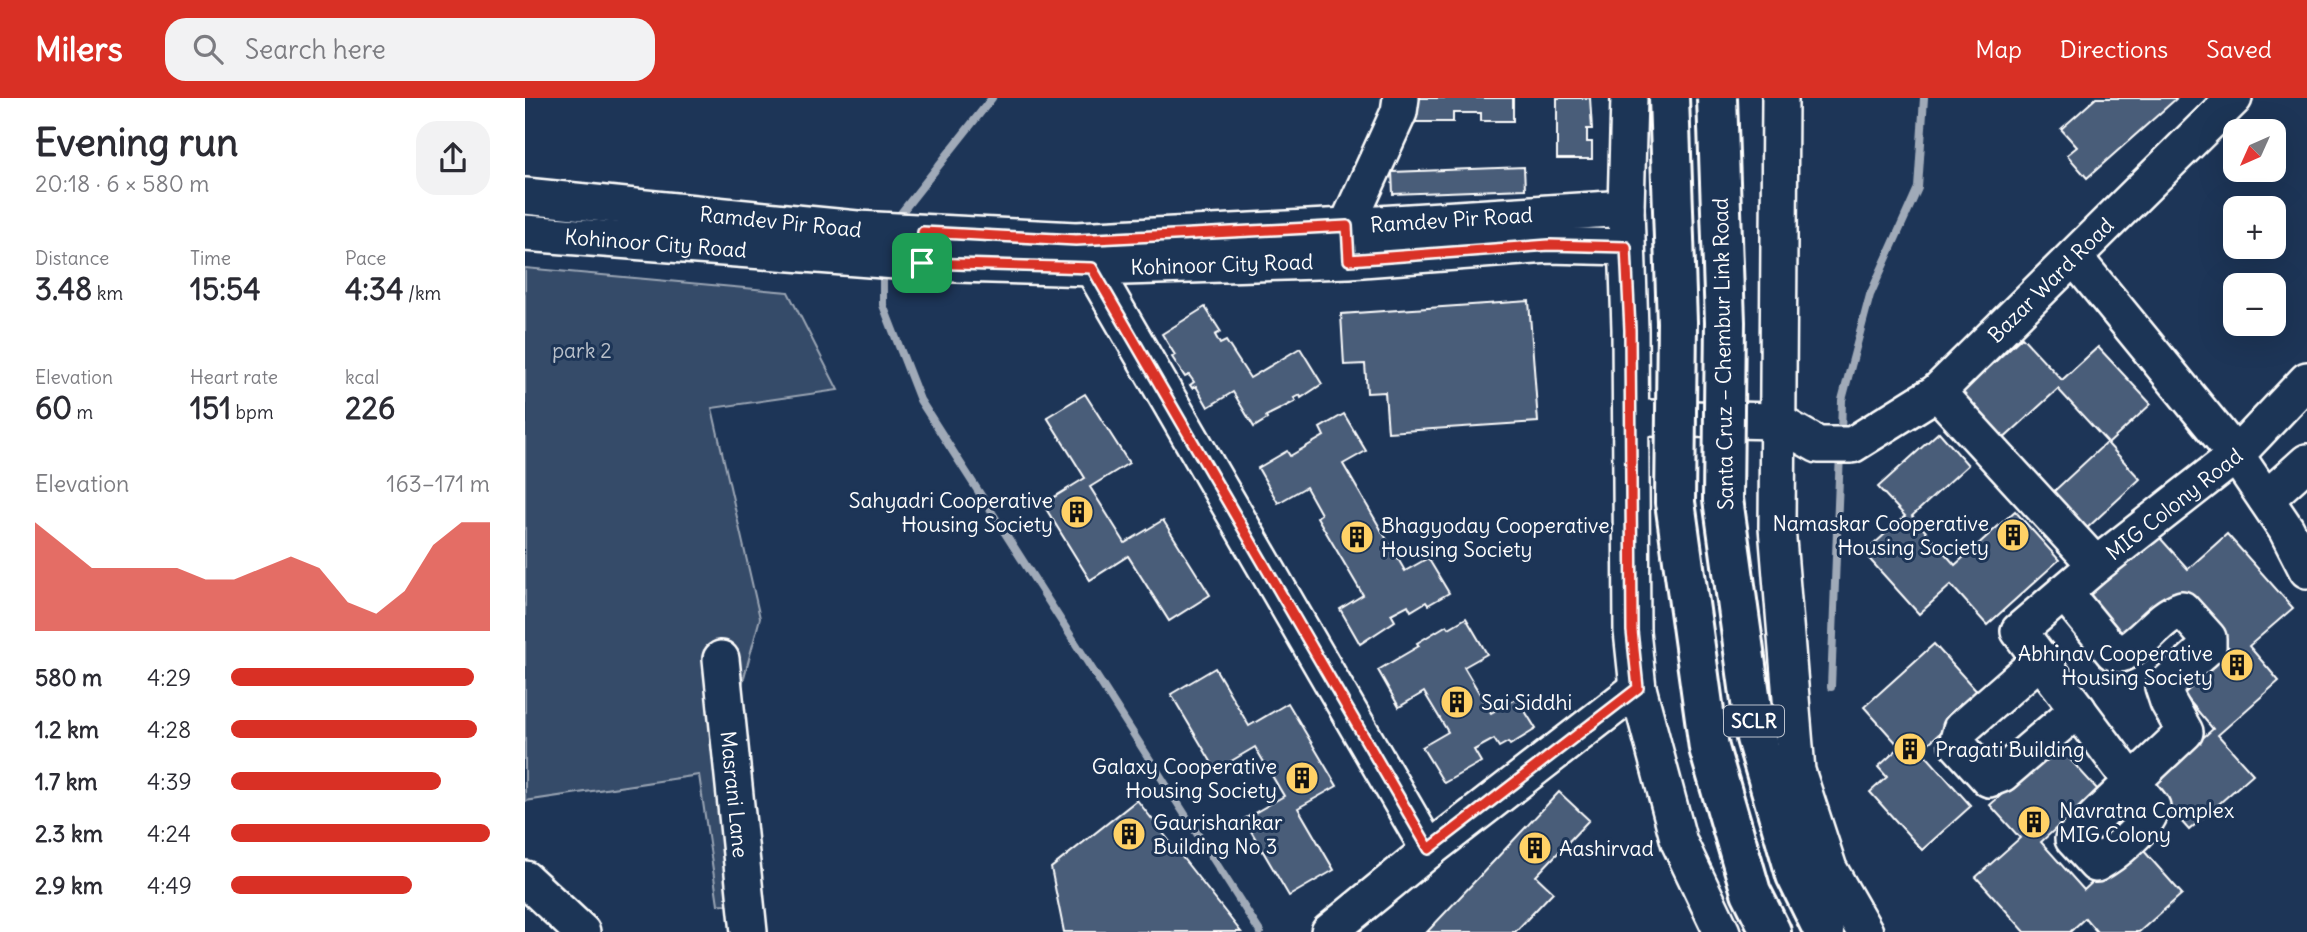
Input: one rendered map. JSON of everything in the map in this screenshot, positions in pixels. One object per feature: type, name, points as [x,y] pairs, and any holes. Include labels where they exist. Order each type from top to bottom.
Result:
[{"type":"highway","name":"SCLR","points":[[1669,98],[1677,322],[1675,502],[1709,748],[1751,892],[1771,932]]},
{"type":"highway","name":"Santa Cruz – Chembur Link Road","points":[[1717,98],[1725,322],[1723,499],[1756,738],[1796,875],[1824,932]]},
{"type":"street","points":[[1348,243],[1399,112],[1401,98]]},
{"type":"street","points":[[1629,98],[1626,247],[1630,330],[1632,631],[1638,688],[1679,842],[1722,932]]},
{"type":"street","points":[[1780,98],[1777,527],[1797,771],[1829,869],[1865,932]]},
{"type":"street","name":"Bazar Ward Road","points":[[1629,417],[1776,421],[1835,445],[1937,392],[2234,98]]},
{"type":"street","name":"Ramdev Pir Road","points":[[525,196],[857,229],[923,247]]},
{"type":"street","name":"Ramdev Pir Road","points":[[1348,243],[1626,208]]},
{"type":"street","name":"Kohinoor City Road","points":[[525,233],[1084,254],[1348,243],[1626,247]]},
{"type":"street","points":[[1084,254],[1429,849]]},
{"type":"street","name":"MIG Colony Road","points":[[1937,392],[2096,565],[2236,455],[2074,257]]},
{"type":"street","points":[[2307,380],[2236,455],[2286,529],[2307,570]]},
{"type":"street","points":[[2266,499],[2307,462]]},
{"type":"street","points":[[2064,592],[2113,652],[2121,654],[2129,650],[2172,612],[2182,609],[2208,638],[2208,647],[2164,687],[2168,702],[2185,732],[2132,782],[2019,631],[2064,592],[2096,565]]},
{"type":"street","name":"Masrani Lane","points":[[721,659],[749,932]]},
{"type":"street","points":[[2041,659],[1961,729],[1957,744],[1989,779],[2002,774],[2078,709]]},
{"type":"street","points":[[1337,930],[1429,849],[1638,688]]},
{"type":"street","points":[[525,878],[582,932]]},
{"type":"green space","name":"park 2","points":[[525,268],[788,292],[838,390],[712,408],[760,618],[729,733],[743,905],[718,904],[699,775],[525,801]]},
{"type":"building","points":[[1413,98],[1513,98],[1513,121],[1481,121],[1481,113],[1453,113],[1453,122],[1414,122]]},
{"type":"building","points":[[1557,98],[1590,98],[1592,129],[1587,129],[1587,142],[1592,142],[1592,159],[1557,159]]},
{"type":"building","points":[[2096,98],[2177,98],[2087,178],[2067,155],[2077,147],[2061,129]]},
{"type":"building","points":[[1524,167],[1525,189],[1393,194],[1392,172]]},
{"type":"building","points":[[1529,301],[1538,422],[1388,432],[1385,392],[1367,393],[1365,364],[1344,365],[1341,314]]},
{"type":"building","points":[[1205,307],[1221,332],[1215,335],[1220,344],[1226,341],[1250,378],[1300,348],[1322,384],[1301,398],[1300,395],[1294,398],[1296,401],[1266,416],[1267,419],[1254,427],[1233,392],[1208,407],[1196,386],[1192,388],[1190,385],[1194,382],[1189,375],[1185,377],[1172,357],[1175,355],[1162,334]]},
{"type":"building","points":[[2022,337],[2062,380],[2098,347],[2151,404],[2108,444],[2140,479],[2085,530],[2051,494],[2107,442],[2058,389],[2000,442],[1957,397]]},
{"type":"building","name":"Sahyadri Cooperative Housing Society","points":[[1085,394],[1129,463],[1090,487],[1125,543],[1163,520],[1210,595],[1169,621],[1128,556],[1090,580],[1043,504],[1085,478],[1047,417]]},
{"type":"building","name":"Bhagyoday Cooperative Housing Society","points":[[1344,414],[1366,451],[1343,464],[1405,571],[1428,558],[1449,593],[1428,605],[1426,602],[1411,611],[1408,605],[1391,614],[1395,621],[1360,644],[1340,609],[1363,595],[1317,517],[1321,514],[1306,487],[1278,503],[1258,468],[1287,451],[1290,456],[1324,436],[1320,428]]},
{"type":"building","name":"Namaskar Cooperative Housing Society","points":[[1939,432],[1968,465],[1912,516],[1955,565],[2015,511],[2059,560],[1987,625],[1951,585],[1919,614],[1864,553],[1905,516],[1878,487]]},
{"type":"building","name":"Abhinav Cooperative Housing Society","points":[[2152,529],[2188,569],[2227,534],[2293,608],[2249,646],[2279,681],[2218,735],[2253,774],[2189,830],[2149,785],[2213,729],[2180,690],[2229,648],[2184,596],[2122,649],[2076,596]]},
{"type":"building","name":"Sai Siddhi","points":[[1466,618],[1487,654],[1464,667],[1491,713],[1517,698],[1536,729],[1510,745],[1508,742],[1499,747],[1494,739],[1474,750],[1481,762],[1444,783],[1422,747],[1448,732],[1424,692],[1399,707],[1378,670],[1419,646],[1417,643],[1447,625],[1449,628]]},
{"type":"building","name":"Pragati Building","points":[[1934,644],[1981,696],[1921,750],[1971,806],[1922,850],[1870,792],[1887,777],[1878,767],[1900,747],[1864,707]]},
{"type":"building","name":"Galaxy Cooperative Housing Society","points":[[1215,668],[1249,726],[1288,703],[1337,786],[1298,808],[1334,870],[1289,896],[1244,819],[1284,796],[1255,747],[1216,770],[1171,694]]},
{"type":"building","name":"Navratna Complex MIG Colony","points":[[2057,745],[2098,790],[2041,842],[2084,890],[2136,842],[2182,894],[2139,932],[2097,932],[2085,918],[2070,932],[2025,932],[1976,877],[2020,838],[1990,805]]},
{"type":"building","name":"Aashirvad","points":[[1559,792],[1589,820],[1536,876],[1553,892],[1515,932],[1427,932]]},
{"type":"building","name":"Gaurishankar Building No 3","points":[[1137,800],[1241,932],[1064,932],[1051,868]]},
{"type":"waterway","points":[[894,222],[992,98]]},
{"type":"waterway","points":[[1841,436],[1842,400],[1870,295],[1918,188],[1924,98]]},
{"type":"waterway","points":[[883,269],[883,305],[920,400],[1260,932]]},
{"type":"waterway","points":[[1831,687],[1840,452]]},
{"type":"place","name":"Sahyadri Cooperative Housing Society","points":[[1077,512]]},
{"type":"place","name":"Namaskar Cooperative Housing Society","points":[[2013,535]]},
{"type":"place","name":"Bhagyoday Cooperative Housing Society","points":[[1357,537]]},
{"type":"place","name":"Abhinav Cooperative Housing Society","points":[[2237,665]]},
{"type":"place","name":"Sai Siddhi","points":[[1457,702]]},
{"type":"place","name":"Pragati Building","points":[[1910,749]]},
{"type":"place","name":"Galaxy Cooperative Housing Society","points":[[1302,778]]},
{"type":"place","name":"Navratna Complex MIG Colony","points":[[2034,822]]},
{"type":"place","name":"Gaurishankar Building No 3","points":[[1129,834]]},
{"type":"place","name":"Aashirvad","points":[[1535,848]]},
{"type":"route","points":[[1347,226],[1349,260],[1549,245],[1626,247],[1630,330],[1632,631],[1638,688],[1429,849],[1092,268],[922,263],[923,232],[1076,240],[1347,226]]}]
